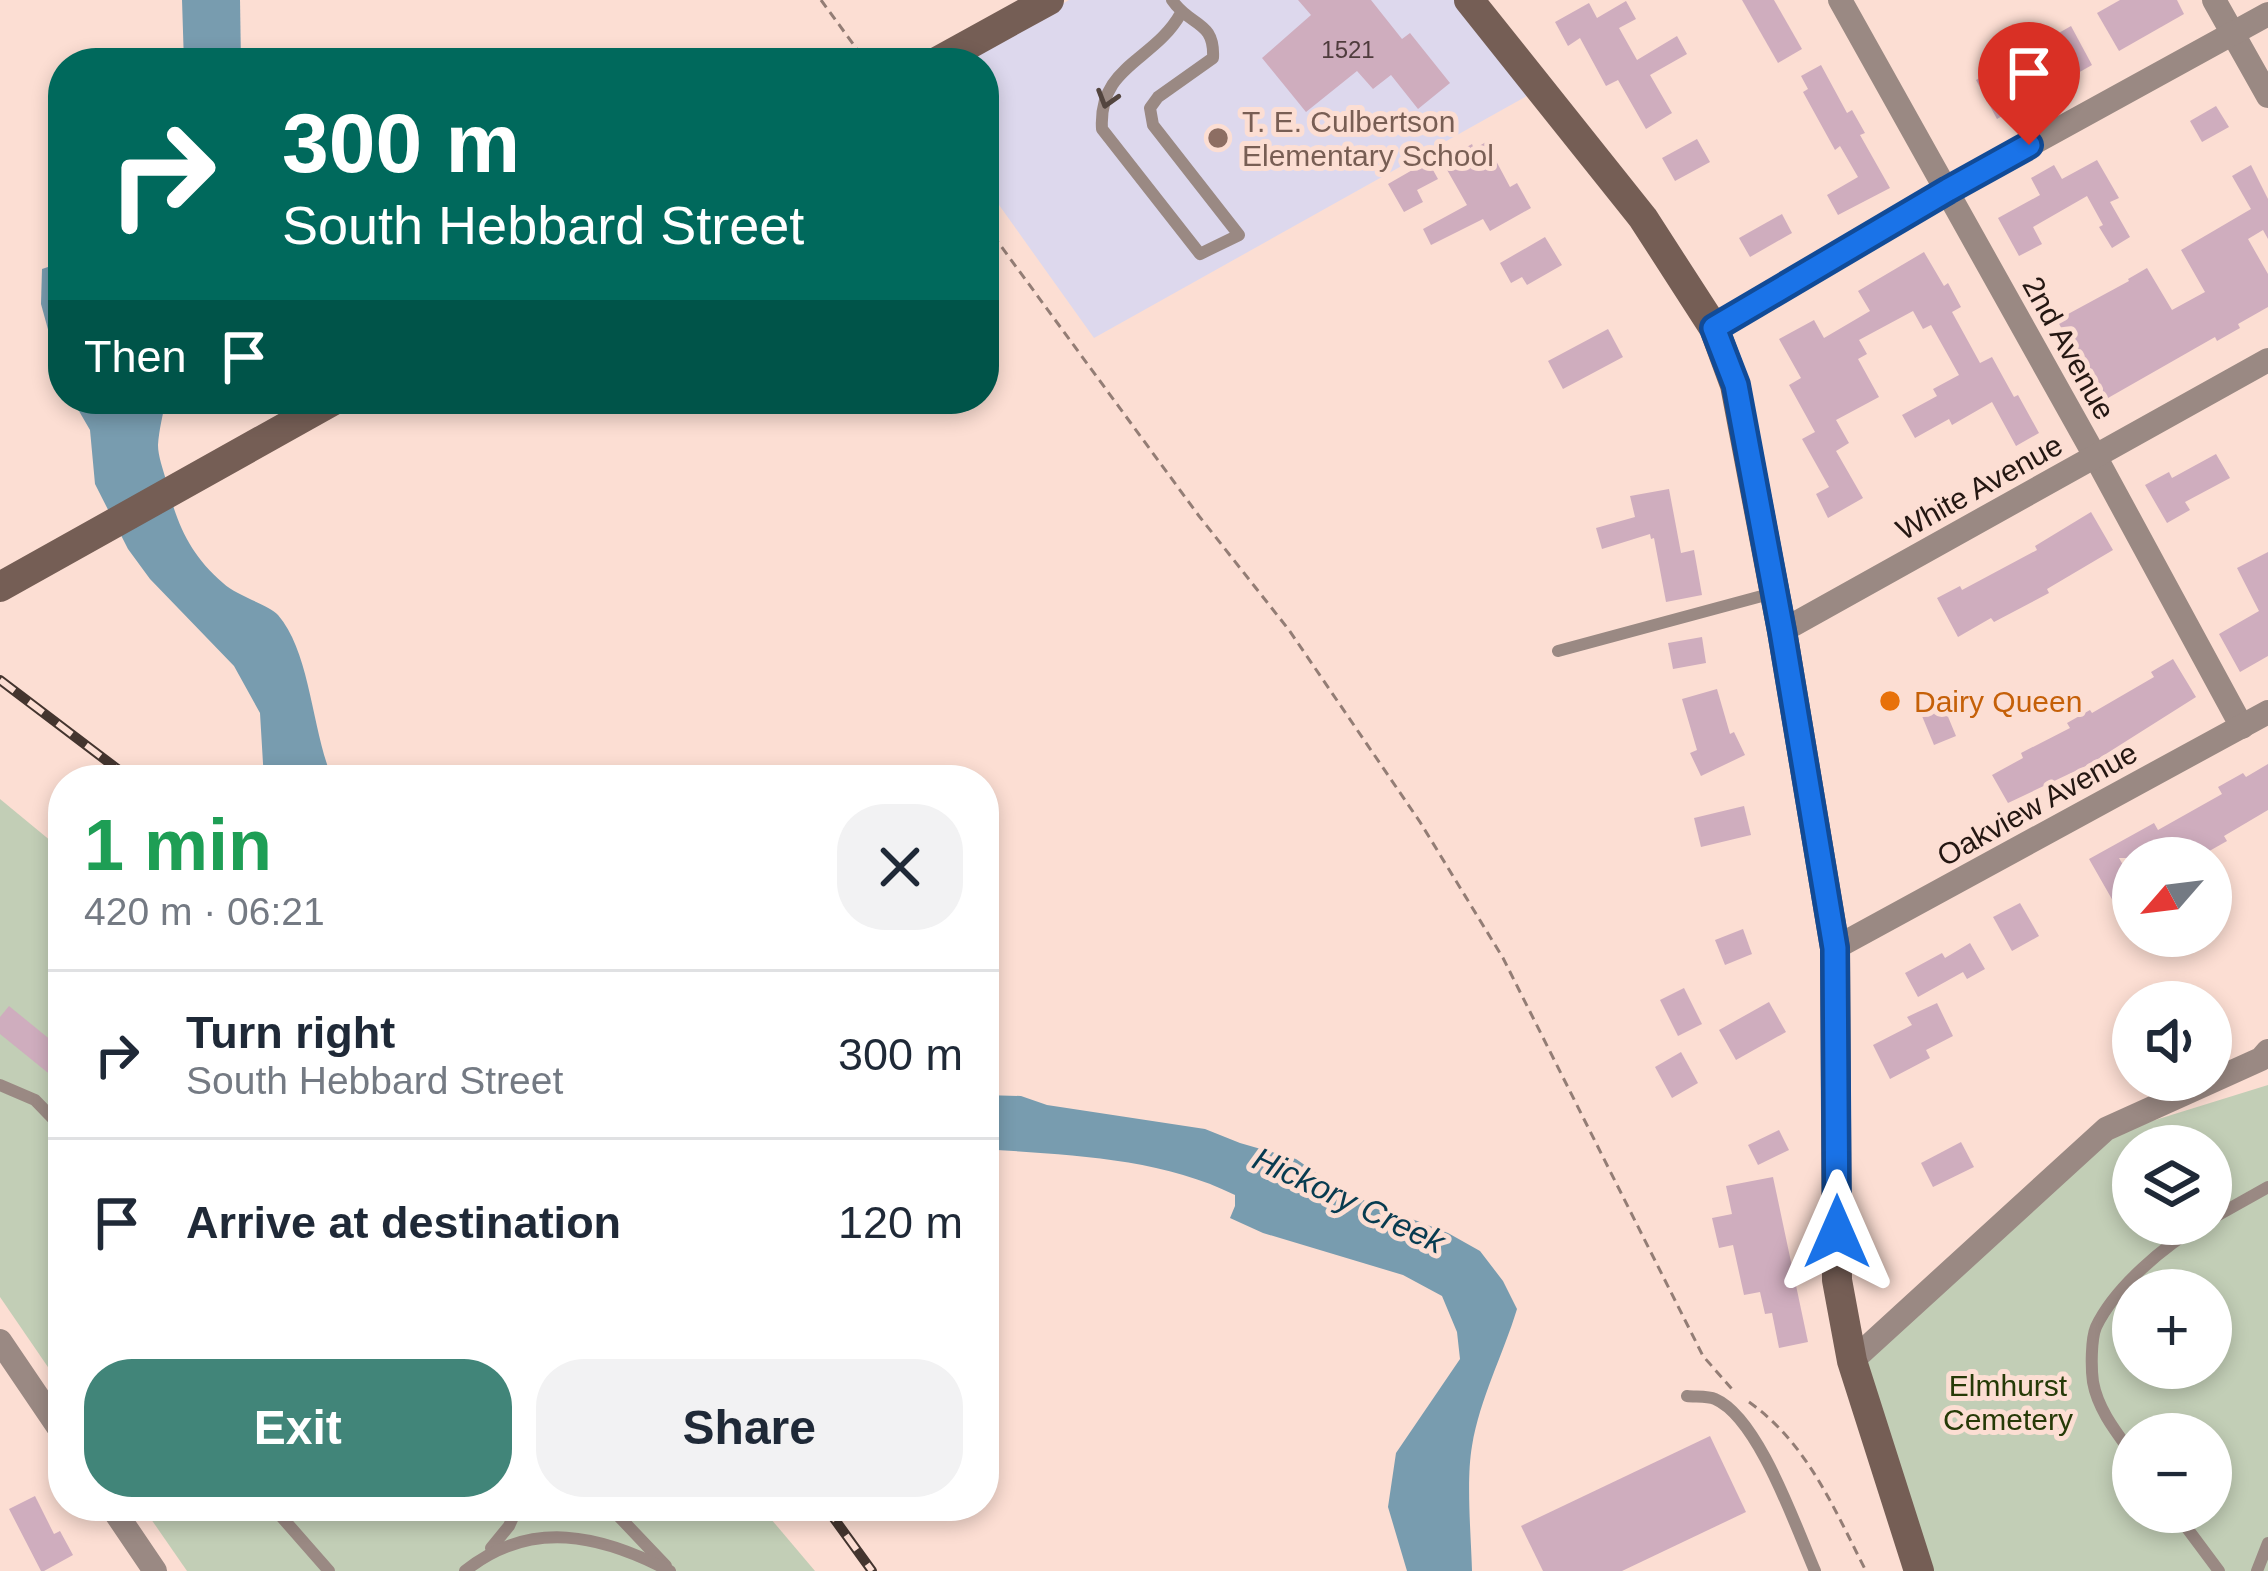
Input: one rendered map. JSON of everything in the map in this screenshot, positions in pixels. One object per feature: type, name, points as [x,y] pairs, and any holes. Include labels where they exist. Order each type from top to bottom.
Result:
[{"type":"street","points":[[962,48],[1049,0]]},
{"type":"street","points":[[1468,0],[1643,218],[1714,328],[1736,385],[1835,948],[1837,1280],[1852,1361],[1919,1571]]},
{"type":"street","name":"2nd Avenue","points":[[1840,0],[2242,727]]},
{"type":"street","points":[[2214,0],[2268,97]]},
{"type":"street","points":[[1714,328],[1948,190],[2268,14]]},
{"type":"street","name":"White Avenue","points":[[1782,631],[2268,360]]},
{"type":"street","points":[[0,587],[309,414]]},
{"type":"street","name":"Oakview Avenue","points":[[1835,948],[2268,712]]},
{"type":"street","points":[[1852,1361],[2106,1129],[2261,1059],[2268,1051]]},
{"type":"street","points":[[0,1341],[48,1413]]},
{"type":"street","points":[[121,1521],[155,1571]]},
{"type":"lane","points":[[1172,0],[1181,14],[1205,27],[1214,40],[1213,58],[1158,97],[1150,108],[1153,125],[1239,236],[1200,254],[1102,129],[1101,106],[1112,81],[1170,33],[1181,14]]},
{"type":"lane","points":[[1558,651],[1774,592]]},
{"type":"lane","points":[[0,1085],[34,1100],[48,1114]]},
{"type":"lane","points":[[2232,1207],[2268,1187]]},
{"type":"lane","points":[[2112,1427],[2093,1381],[2094,1330],[2124,1287],[2168,1245]]},
{"type":"lane","points":[[1687,1396],[1715,1399],[1743,1422],[1761,1449],[1815,1571]]},
{"type":"lane","points":[[285,1521],[329,1571]]},
{"type":"lane","points":[[465,1571],[500,1539],[510,1521]]},
{"type":"lane","points":[[623,1521],[670,1571]]},
{"type":"lane","points":[[2190,1533],[2218,1571]]},
{"type":"lane","points":[[482,1558],[509,1544],[566,1536],[636,1553],[670,1571]]},
{"type":"lane","points":[[2257,1571],[2268,1544]]},
{"type":"path","points":[[821,0],[856,48]]},
{"type":"path","points":[[999,243],[1289,630],[1420,822],[1503,958],[1703,1356],[1733,1391]]},
{"type":"path","points":[[1747,1401],[1773,1419],[1811,1464],[1866,1571]]},
{"type":"shaded area","name":"T. E. Culbertson Elementary School","points":[[1069,0],[1463,0],[1534,92],[1094,338],[999,205],[999,48],[987,48]]},
{"type":"green space","points":[[0,799],[48,839],[48,1367],[0,1297]]},
{"type":"green space","name":"Elmhurst Cemetery","points":[[2268,1085],[2268,1571],[1927,1571],[1859,1366],[2110,1134],[2112,1245],[2232,1245],[2232,1125],[2139,1125],[2216,1101],[2232,1101],[2232,1096]]},
{"type":"green space","points":[[152,1521],[773,1521],[815,1571],[187,1571]]},
{"type":"water","points":[[182,0],[240,0],[241,48],[184,48]]},
{"type":"water","points":[[48,267],[48,329],[41,304],[42,269]]},
{"type":"water","points":[[81,414],[163,414],[158,449],[179,523],[211,572],[229,588],[274,611],[289,631],[327,765],[263,765],[260,713],[234,666],[150,579],[128,549],[95,484],[90,430]]},
{"type":"water","name":"Hickory Creek","points":[[999,1095],[1205,1129],[1296,1159],[1345,1193],[1448,1233],[1480,1251],[1517,1309],[1472,1446],[1472,1571],[1407,1571],[1388,1507],[1396,1453],[1460,1359],[1457,1332],[1442,1296],[1403,1275],[1263,1233],[1230,1218],[1235,1195],[1206,1182],[1144,1165],[999,1150]]},
{"type":"building","name":"T. E. Culbertson Elementary School","points":[[1298,0],[1371,0],[1402,39],[1410,33],[1450,83],[1418,109],[1391,75],[1373,89],[1357,71],[1306,112],[1262,58],[1311,15]]},
{"type":"building","points":[[1742,0],[1774,0],[1802,49],[1778,63]]},
{"type":"building","points":[[2120,0],[2177,0],[2184,14],[2119,51],[2097,13]]},
{"type":"building","points":[[1626,1],[1636,19],[1619,28],[1637,60],[1677,36],[1687,54],[1650,75],[1672,113],[1646,129],[1618,80],[1606,86],[1580,38],[1568,46],[1555,22],[1589,3],[1597,18]]},
{"type":"building","points":[[2071,26],[2092,65],[1997,119],[1976,80]]},
{"type":"building","points":[[1821,65],[1847,113],[1852,110],[1865,133],[1860,135],[1890,188],[1838,215],[1827,195],[1858,177],[1840,146],[1835,150],[1803,92],[1808,89],[1801,76]]},
{"type":"building","points":[[2216,106],[2229,127],[2202,142],[2190,121]]},
{"type":"building","points":[[1697,139],[1710,162],[1675,181],[1662,158]]},
{"type":"building","points":[[1486,142],[1510,187],[1517,183],[1531,208],[1490,231],[1483,219],[1431,245],[1423,229],[1467,205],[1442,161],[1472,144],[1474,149]]},
{"type":"building","points":[[2097,160],[2119,198],[2110,202],[2130,237],[2112,248],[2087,196],[2033,227],[2042,244],[2019,256],[1998,218],[2040,195],[2031,178],[2054,165],[2062,179]]},
{"type":"building","points":[[1428,161],[1438,179],[1417,190],[1423,202],[1404,212],[1388,184]]},
{"type":"building","points":[[2251,165],[2268,199],[2268,239],[2263,230],[2248,239],[2268,274],[2268,307],[2238,324],[2240,328],[2217,341],[2215,337],[2101,402],[2057,320],[2147,268],[2172,310],[2205,292],[2181,250],[2251,209],[2232,176]]},
{"type":"building","points":[[1782,214],[1792,233],[1750,257],[1739,238]]},
{"type":"building","points":[[1545,237],[1562,265],[1527,285],[1522,277],[1511,283],[1500,263]]},
{"type":"building","points":[[1924,252],[1961,307],[1952,312],[1980,363],[1992,357],[2039,433],[2016,446],[1992,402],[1952,425],[1949,419],[1915,438],[1902,415],[1937,396],[1933,389],[1959,375],[1931,325],[1923,329],[1913,311],[1859,340],[1867,354],[1858,359],[1879,397],[1836,420],[1849,443],[1836,451],[1863,498],[1828,518],[1816,494],[1829,487],[1802,439],[1815,432],[1789,385],[1801,378],[1779,339],[1814,320],[1824,338],[1870,311],[1858,291]]},
{"type":"building","points":[[1608,329],[1623,357],[1563,389],[1548,361]]},
{"type":"building","points":[[2216,454],[2230,478],[2185,502],[2190,510],[2167,523],[2145,485],[2169,472],[2172,478]]},
{"type":"building","points":[[1669,489],[1681,553],[1694,550],[1702,595],[1666,602],[1654,538],[1650,534],[1602,549],[1596,528],[1635,517],[1630,496]]},
{"type":"building","points":[[2091,512],[2113,550],[2047,589],[2049,593],[1958,637],[1937,598],[1960,586],[1962,590],[2037,550],[2035,546]]},
{"type":"building","points":[[2268,552],[2268,656],[2240,672],[2219,634],[2259,611],[2237,568]]},
{"type":"building","points":[[1702,637],[1706,663],[1673,669],[1668,643]]},
{"type":"building","points":[[2173,659],[2196,697],[2090,764],[2008,803],[1992,775],[2023,758],[2021,753],[2070,728],[2067,723],[2154,677],[2151,672]]},
{"type":"building","points":[[1717,689],[1730,734],[1734,732],[1745,755],[1701,776],[1690,753],[1697,750],[1682,699]]},
{"type":"building","points":[[1944,707],[1956,736],[1934,745],[1922,716]]},
{"type":"building","points":[[2268,764],[2268,810],[2225,837],[2129,837],[2154,823],[2158,830],[2222,794],[2218,787],[2243,773],[2246,777]]},
{"type":"building","points":[[1744,806],[1751,835],[1701,847],[1694,818]]},
{"type":"building","points":[[2112,846],[2112,899],[2089,859]]},
{"type":"building","points":[[2020,903],[2039,936],[2012,951],[1993,917]]},
{"type":"building","points":[[1743,929],[1752,954],[1725,965],[1715,940]]},
{"type":"building","points":[[1970,943],[1985,969],[1967,979],[1963,972],[1918,997],[1905,973]]},
{"type":"building","points":[[1684,988],[1702,1024],[1678,1036],[1660,1000]]},
{"type":"building","points":[[1769,1002],[1786,1032],[1736,1060],[1719,1030]]},
{"type":"building","points":[[1937,1003],[1953,1036],[1926,1050],[1930,1058],[1890,1079],[1873,1045],[1912,1025],[1907,1017]]},
{"type":"building","points":[[9,1006],[48,1038],[48,1073],[0,1034],[0,1017]]},
{"type":"building","points":[[1681,1052],[1698,1083],[1672,1098],[1655,1067]]},
{"type":"building","points":[[1779,1130],[1789,1150],[1758,1165],[1748,1145]]},
{"type":"building","points":[[1961,1142],[1974,1167],[1933,1187],[1921,1163]]},
{"type":"building","points":[[1773,1177],[1808,1342],[1779,1348],[1772,1313],[1765,1314],[1760,1292],[1744,1295],[1733,1245],[1719,1248],[1712,1218],[1732,1214],[1726,1186]]},
{"type":"building","points":[[1710,1436],[1746,1512],[1622,1571],[1543,1571],[1521,1526]]},
{"type":"building","points":[[35,1496],[54,1534],[60,1531],[73,1555],[44,1571],[9,1509]]},
{"type":"railway","points":[[0,680],[112,765]]},
{"type":"railway","points":[[836,1521],[872,1571]]},
{"type":"place","name":"T. E. Culbertson Elementary School","points":[[1218,138]]},
{"type":"place","name":"Dairy Queen","points":[[1890,701]]},
{"type":"route","points":[[1837,1232],[1835,948],[1828,896],[1736,385],[1714,328],[2029,145]]}]
